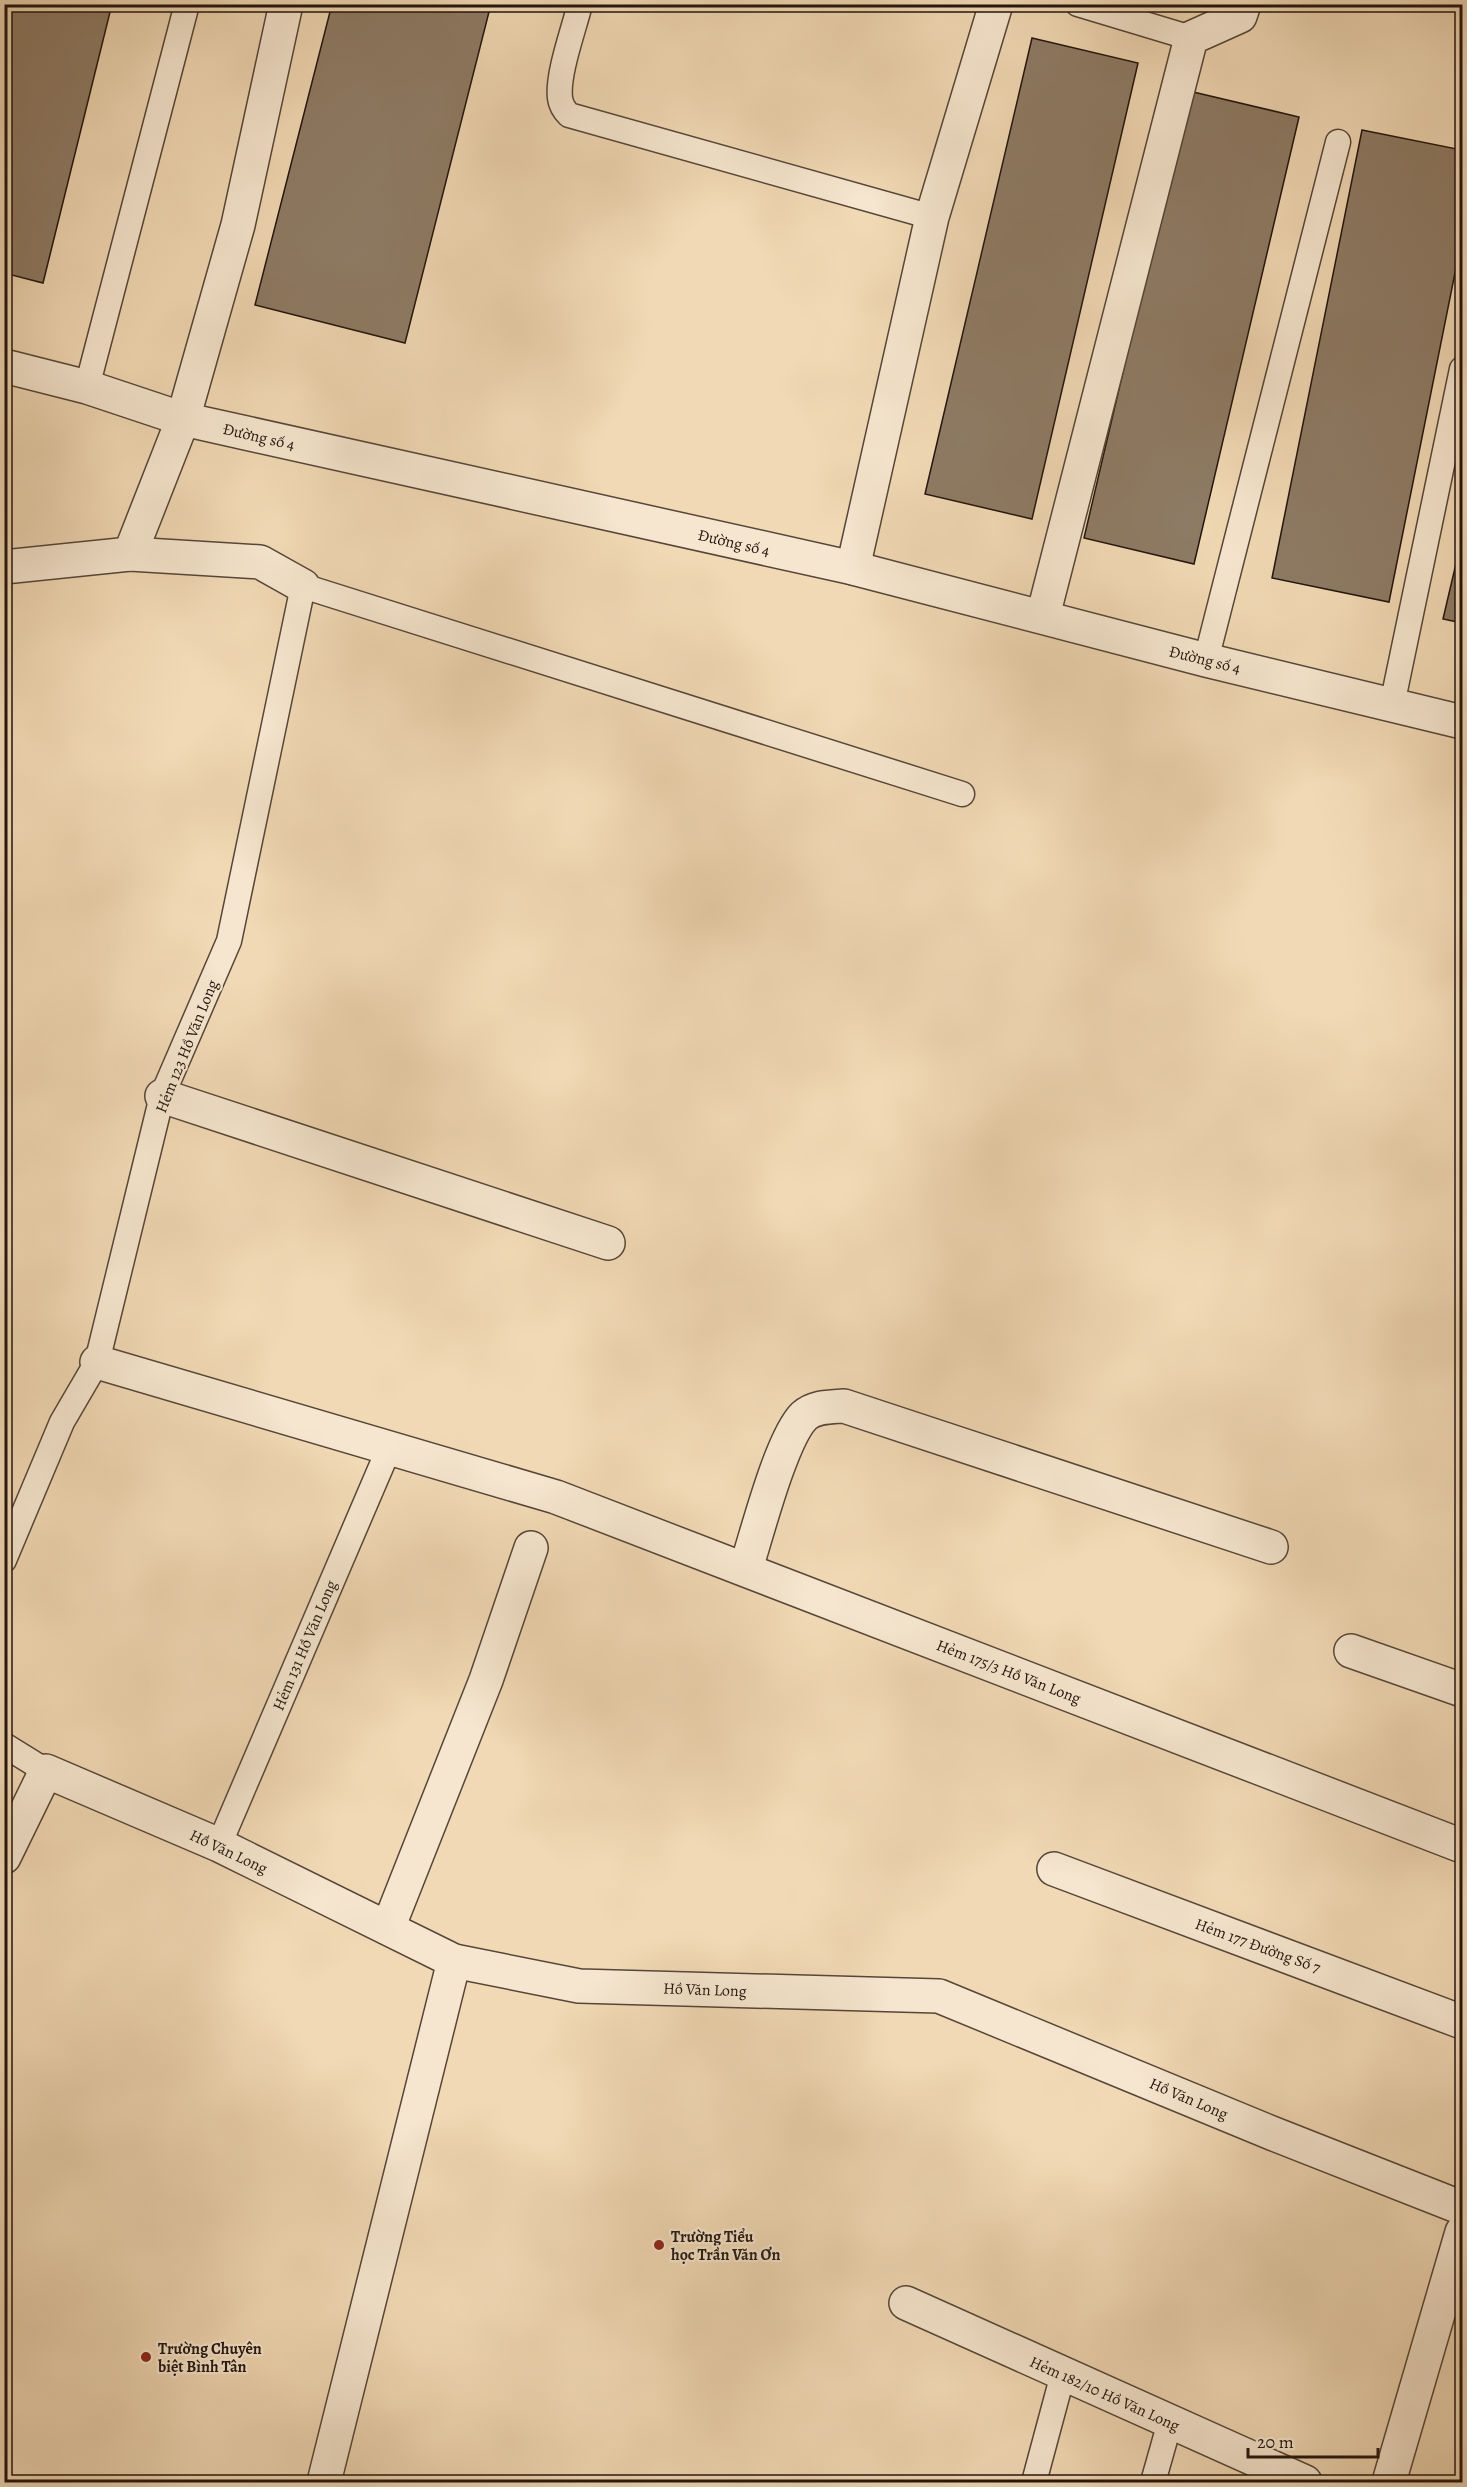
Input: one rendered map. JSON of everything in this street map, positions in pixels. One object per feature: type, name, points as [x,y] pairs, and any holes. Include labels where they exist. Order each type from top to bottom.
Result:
[{"type":"street","points":[[130,554],[183,419],[238,225],[286,4]]},
{"type":"street","points":[[853,568],[932,217],[996,4]]},
{"type":"street","points":[[1043,616],[1191,38],[1240,16],[1244,4]]},
{"type":"street","name":"Đường số 4","points":[[4,366],[87,387],[183,419],[853,568],[1206,660],[1462,722]]},
{"type":"street","points":[[4,567],[130,554],[260,562],[303,586]]},
{"type":"street","points":[[162,1096],[608,1243]]},
{"type":"street","name":"Hẻm 175/3 Hồ Văn Long","points":[[97,1362],[390,1446],[556,1497],[746,1568],[1462,1846]]},
{"type":"street","points":[[746,1568],[779,1466],[793,1433],[804,1416],[813,1410],[844,1406],[1271,1547]]},
{"type":"street","points":[[388,1928],[486,1680],[531,1548]]},
{"type":"street","points":[[1351,1651],[1462,1690]]},
{"type":"street","points":[[4,1857],[46,1771]]},
{"type":"street","name":"Hồ Văn Long","points":[[46,1771],[219,1845],[454,1961],[579,1986],[939,1996],[1274,2134],[1462,2208]]},
{"type":"street","name":"Hẻm 177 Đường Số 7","points":[[1054,1869],[1462,2022]]},
{"type":"street","points":[[324,2482],[454,1961]]},
{"type":"street","points":[[1389,2482],[1462,2232]]},
{"type":"street","name":"Hẻm 182/10 Hồ Văn Long","points":[[906,2303],[1299,2481]]},
{"type":"lane","points":[[87,387],[187,4]]},
{"type":"lane","points":[[580,4],[563,70],[560,97],[562,107],[569,115],[932,217]]},
{"type":"lane","points":[[1078,4],[1191,38]]},
{"type":"lane","points":[[1206,660],[1338,142]]},
{"type":"lane","points":[[1392,705],[1462,369]]},
{"type":"lane","points":[[303,586],[962,794]]},
{"type":"lane","name":"Hẻm 123 Hồ Văn Long","points":[[4,1560],[62,1422],[97,1362],[162,1096],[229,941],[303,586]]},
{"type":"lane","name":"Hẻm 131 Hồ Văn Long","points":[[219,1845],[390,1446]]},
{"type":"lane","points":[[4,1745],[46,1771]]},
{"type":"lane","points":[[1034,2482],[1063,2374]]},
{"type":"lane","points":[[1153,2482],[1170,2422]]},
{"type":"building","points":[[4,4],[112,4],[43,283],[4,273]]},
{"type":"building","points":[[332,4],[491,4],[405,343],[255,305]]},
{"type":"building","points":[[1186,4],[1214,4],[1212,10]]},
{"type":"building","points":[[1032,38],[1138,63],[1032,519],[925,494]]},
{"type":"building","points":[[1189,91],[1299,117],[1194,564],[1084,538]]},
{"type":"building","points":[[1362,130],[1462,150],[1462,238],[1389,602],[1272,578]]},
{"type":"building","points":[[1462,538],[1462,623],[1443,619]]},
{"type":"place","name":"Trường Tiểu học Trần Văn Ơn","points":[[659,2245]]},
{"type":"place","name":"Trường Chuyên biệt Bình Tân","points":[[146,2357]]}]
